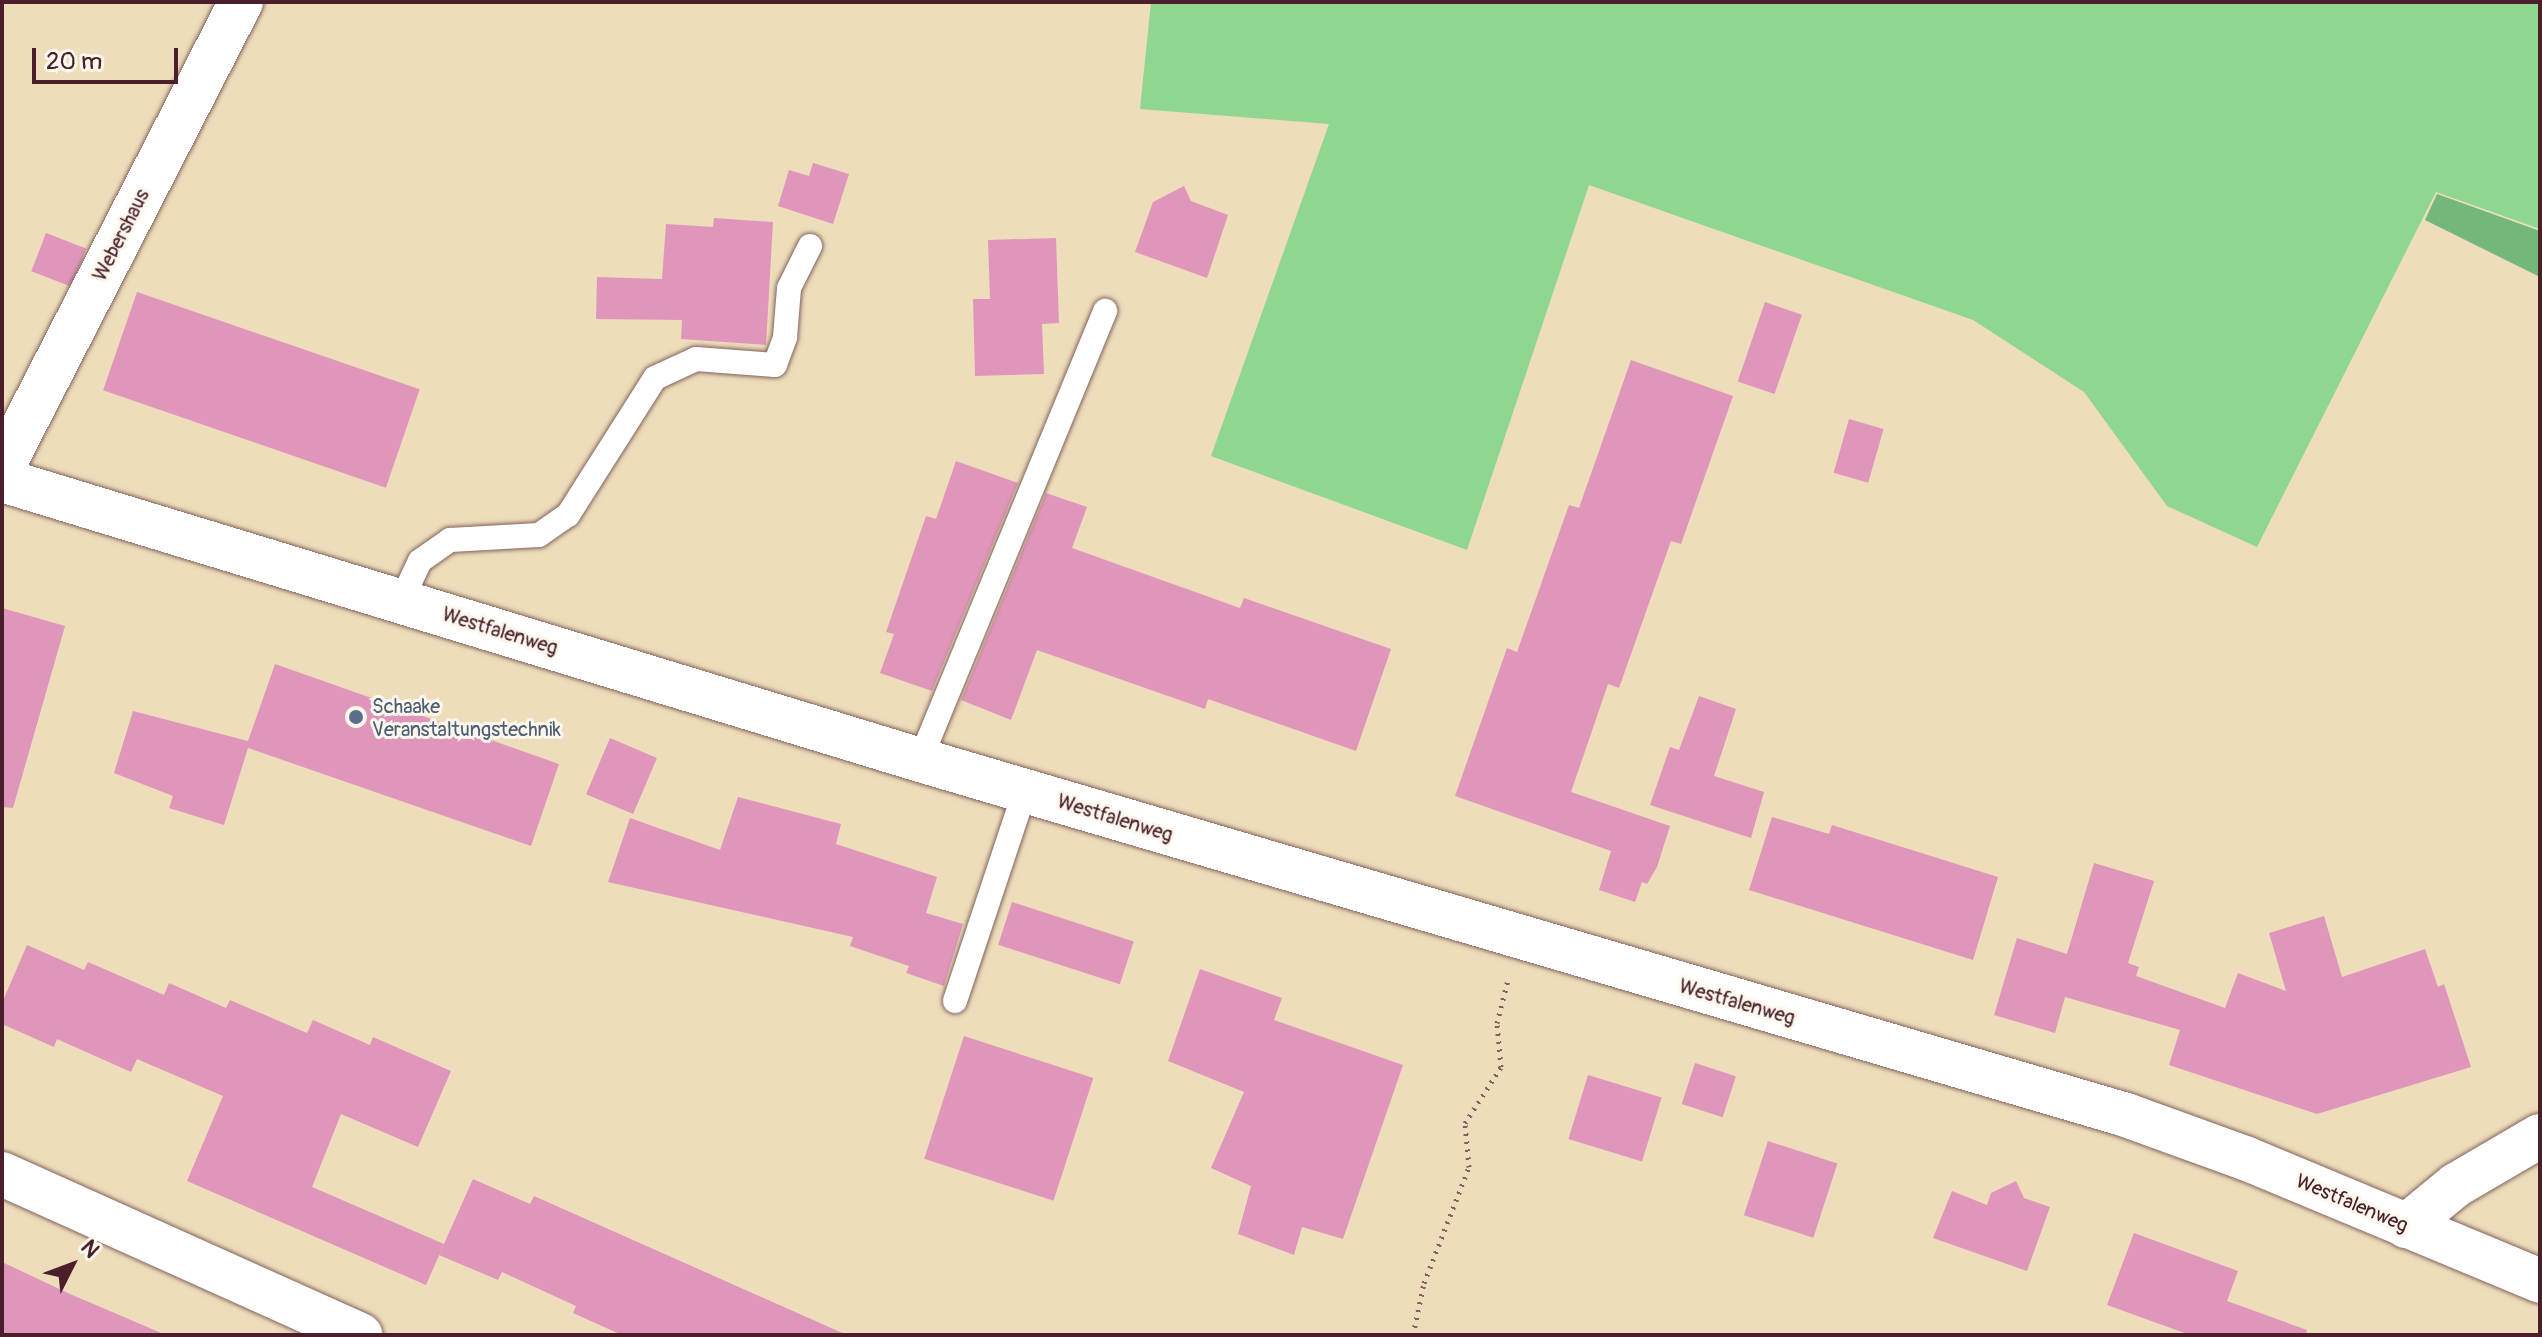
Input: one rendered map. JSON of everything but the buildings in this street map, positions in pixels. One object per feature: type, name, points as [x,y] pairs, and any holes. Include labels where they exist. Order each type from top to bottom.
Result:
[{"type":"street","name":"Webershaus","points":[[2,468],[241,2]]},
{"type":"street","name":"Westfalenweg","points":[[2,480],[920,760],[2126,1115],[2245,1158],[2540,1281]]},
{"type":"street","points":[[2406,1226],[2456,1185],[2540,1136]]},
{"type":"street","points":[[2,1174],[360,1335]]},
{"type":"lane","points":[[401,601],[420,561],[450,540],[539,535],[568,515],[655,378],[696,359],[775,365],[785,337],[789,288],[810,246]]},
{"type":"lane","points":[[920,760],[1105,311]]},
{"type":"lane","points":[[955,1001],[1025,791]]},
{"type":"path","points":[[1413,1335],[1424,1283],[1469,1167],[1465,1123],[1501,1067],[1497,1023],[1518,938]]},
{"type":"green space","points":[[1151,2],[2540,2],[2540,229],[2436,192],[2257,547],[2167,506],[2084,392],[1973,320],[1589,185],[1467,550],[1211,456],[1329,124],[1140,109]]},
{"type":"green space","points":[[2437,194],[2540,231],[2540,277],[2425,220]]},
{"type":"place","name":"Schaake Veranstaltungstechnik","points":[[356,717]]}]
